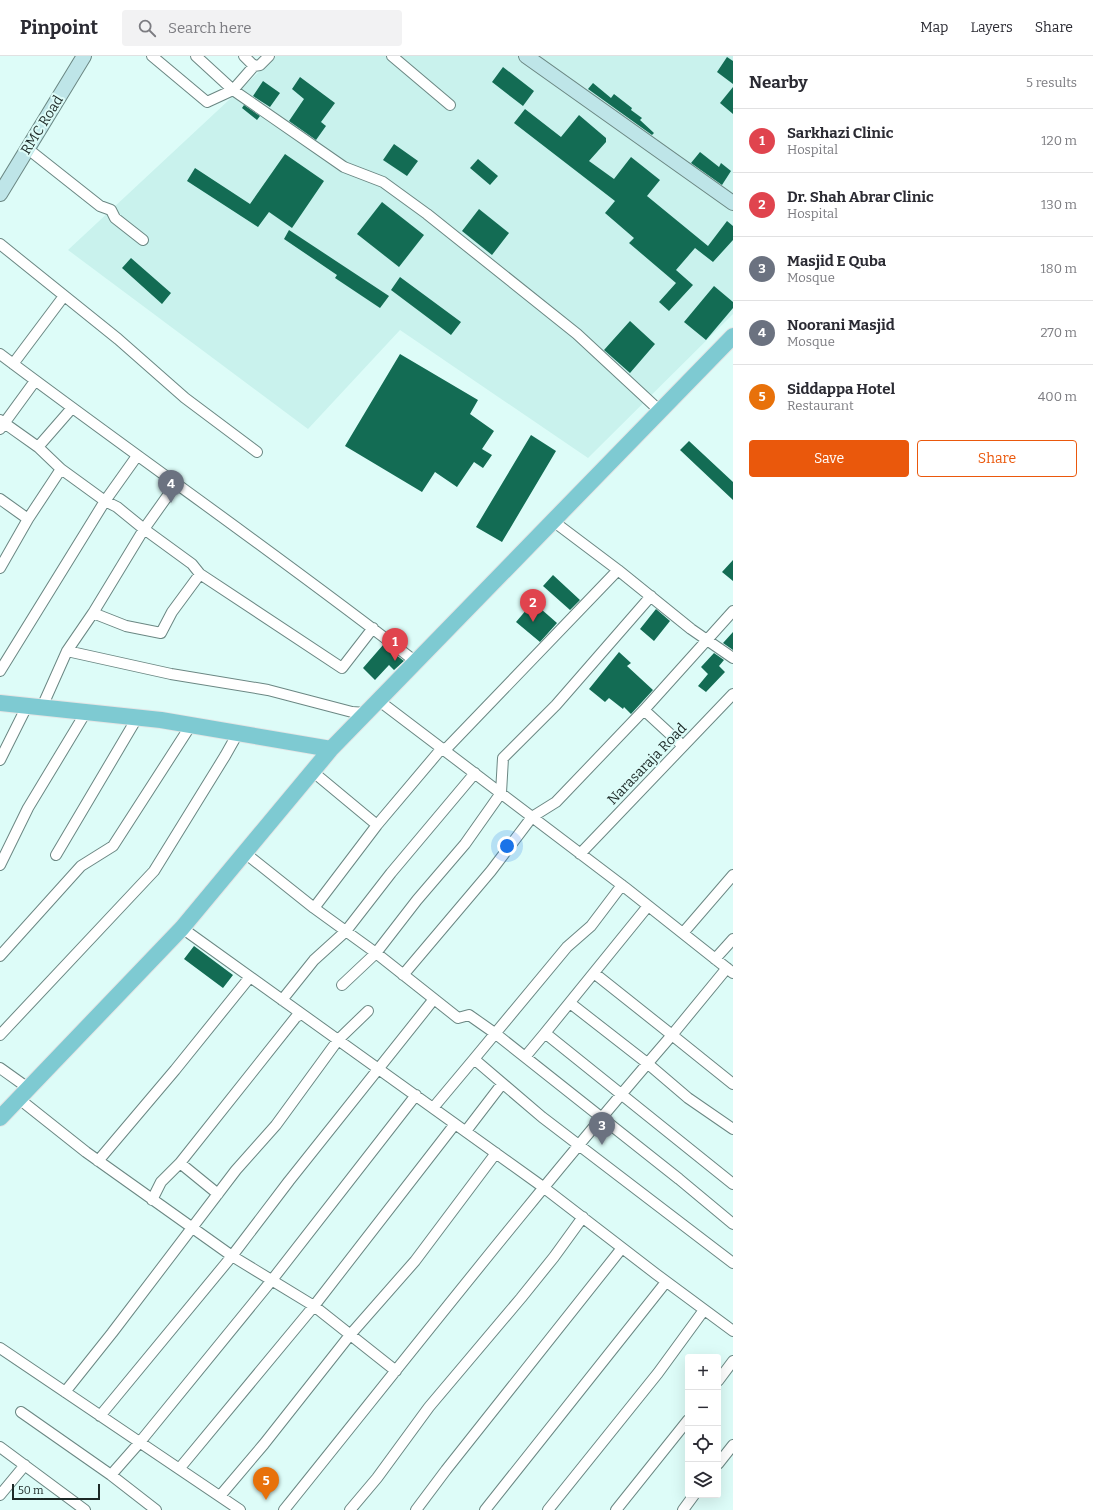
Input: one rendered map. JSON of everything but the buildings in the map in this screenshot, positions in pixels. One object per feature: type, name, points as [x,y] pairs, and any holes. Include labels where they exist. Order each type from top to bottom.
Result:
[{"type":"main road","points":[[0,1118],[182,928],[331,749],[733,336]]},
{"type":"main road","points":[[0,702],[191,725],[331,749]]},
{"type":"street","name":"RMC Road","points":[[0,183],[78,56]]},
{"type":"street","name":"RMC Road","points":[[0,194],[84,56]]},
{"type":"street","points":[[152,56],[207,102],[233,90],[254,66],[260,65],[268,56]]},
{"type":"street","points":[[196,56],[233,90],[344,167],[383,182],[428,214],[577,334],[660,411]]},
{"type":"street","points":[[244,56],[254,66]]},
{"type":"street","points":[[392,56],[450,105]]},
{"type":"street","points":[[526,56],[733,203]]},
{"type":"street","points":[[28,149],[100,206],[111,210],[114,218],[143,240]]},
{"type":"street","points":[[0,244],[118,339],[185,398],[257,452]]},
{"type":"street","points":[[13,364],[64,296]]},
{"type":"street","points":[[0,354],[137,456],[294,568],[416,662]]},
{"type":"street","points":[[35,381],[1,424],[38,447],[61,469],[105,501],[117,507],[144,530],[192,564],[200,574],[342,668],[373,628]]},
{"type":"street","points":[[38,447],[72,408]]},
{"type":"street","points":[[0,671],[105,501],[137,456]]},
{"type":"street","points":[[0,568],[28,519],[61,469]]},
{"type":"street","points":[[0,760],[144,530],[176,484]]},
{"type":"street","points":[[0,499],[28,519]]},
{"type":"street","points":[[553,521],[733,658]]},
{"type":"street","points":[[314,908],[377,825],[444,749],[618,570]]},
{"type":"street","points":[[93,613],[126,626],[161,633],[172,612],[200,574]]},
{"type":"street","points":[[342,985],[376,953],[417,900],[465,844],[501,793],[503,758],[556,705],[651,596]]},
{"type":"street","points":[[403,975],[491,871],[532,817],[556,802],[644,710],[733,611]]},
{"type":"street","points":[[67,651],[171,674],[268,690],[352,712],[366,712]]},
{"type":"street","name":"Narasaraja Road","points":[[580,854],[733,694]]},
{"type":"street","points":[[284,1510],[578,1144],[672,1034],[730,971],[622,885],[378,700]]},
{"type":"street","points":[[644,710],[683,746]]},
{"type":"street","points":[[0,865],[28,808],[86,712]]},
{"type":"street","points":[[56,855],[137,718]]},
{"type":"street","points":[[0,956],[81,866],[113,846],[191,725]]},
{"type":"street","points":[[0,1035],[154,871],[238,733]]},
{"type":"street","points":[[312,771],[377,825]]},
{"type":"street","points":[[282,1000],[314,960],[346,932],[392,873],[475,773]]},
{"type":"street","points":[[245,853],[314,908],[376,953],[458,1018],[469,1015],[496,1034],[679,1179],[733,1224]]},
{"type":"street","points":[[683,934],[733,876]]},
{"type":"street","points":[[433,1108],[567,947],[591,926],[622,885]]},
{"type":"street","points":[[525,1057],[648,906]]},
{"type":"street","points":[[182,928],[543,1187],[666,1282],[733,1330]]},
{"type":"street","points":[[715,959],[733,939]]},
{"type":"street","points":[[594,973],[733,1084]]},
{"type":"street","points":[[98,1160],[175,1070],[250,977]]},
{"type":"street","points":[[100,1416],[232,1256],[378,1068],[434,999]]},
{"type":"street","points":[[570,1003],[647,1063],[688,1098],[733,1129]]},
{"type":"street","points":[[65,1392],[236,1170],[276,1125],[338,1040],[368,1011]]},
{"type":"street","points":[[152,1200],[161,1182],[180,1163],[296,1017],[302,1014]]},
{"type":"street","points":[[545,1033],[733,1184]]},
{"type":"street","points":[[474,1059],[502,1084],[578,1144],[733,1263]]},
{"type":"street","points":[[0,1068],[23,1093],[98,1160],[232,1256],[314,1306],[396,1371]]},
{"type":"street","points":[[466,1131],[502,1084]]},
{"type":"street","points":[[111,1475],[140,1442],[272,1280],[416,1095]]},
{"type":"street","points":[[179,1469],[314,1306],[455,1124]]},
{"type":"street","points":[[220,1496],[264,1444],[350,1336],[415,1261],[496,1153]]},
{"type":"street","points":[[180,1163],[218,1194]]},
{"type":"street","points":[[350,1510],[377,1478],[429,1407],[554,1257],[583,1217]]},
{"type":"street","points":[[416,1510],[622,1248]]},
{"type":"street","points":[[485,1510],[666,1282]]},
{"type":"street","points":[[548,1510],[658,1373],[704,1310]]},
{"type":"street","points":[[0,1348],[240,1510]]},
{"type":"street","points":[[721,1377],[733,1361]]},
{"type":"street","points":[[21,1412],[111,1475],[156,1510]]},
{"type":"street","points":[[616,1510],[685,1424]]},
{"type":"street","points":[[720,1462],[733,1445]]},
{"type":"street","points":[[0,1447],[85,1510]]},
{"type":"street","points":[[0,1495],[25,1465]]},
{"type":"street","points":[[683,1510],[692,1498]]},
{"type":"shaded area","points":[[276,56],[733,56],[733,314],[588,458],[400,330],[308,429],[68,250]]},
{"type":"place","name":"Noorani Masjid","points":[[171,503]]},
{"type":"place","name":"Dr. Shah Abrar Clinic","points":[[533,622]]},
{"type":"place","name":"Sarkhazi Clinic","points":[[395,661]]},
{"type":"place","name":"Masjid E Quba","points":[[602,1145]]},
{"type":"place","name":"Siddappa Hotel","points":[[266,1500]]}]
